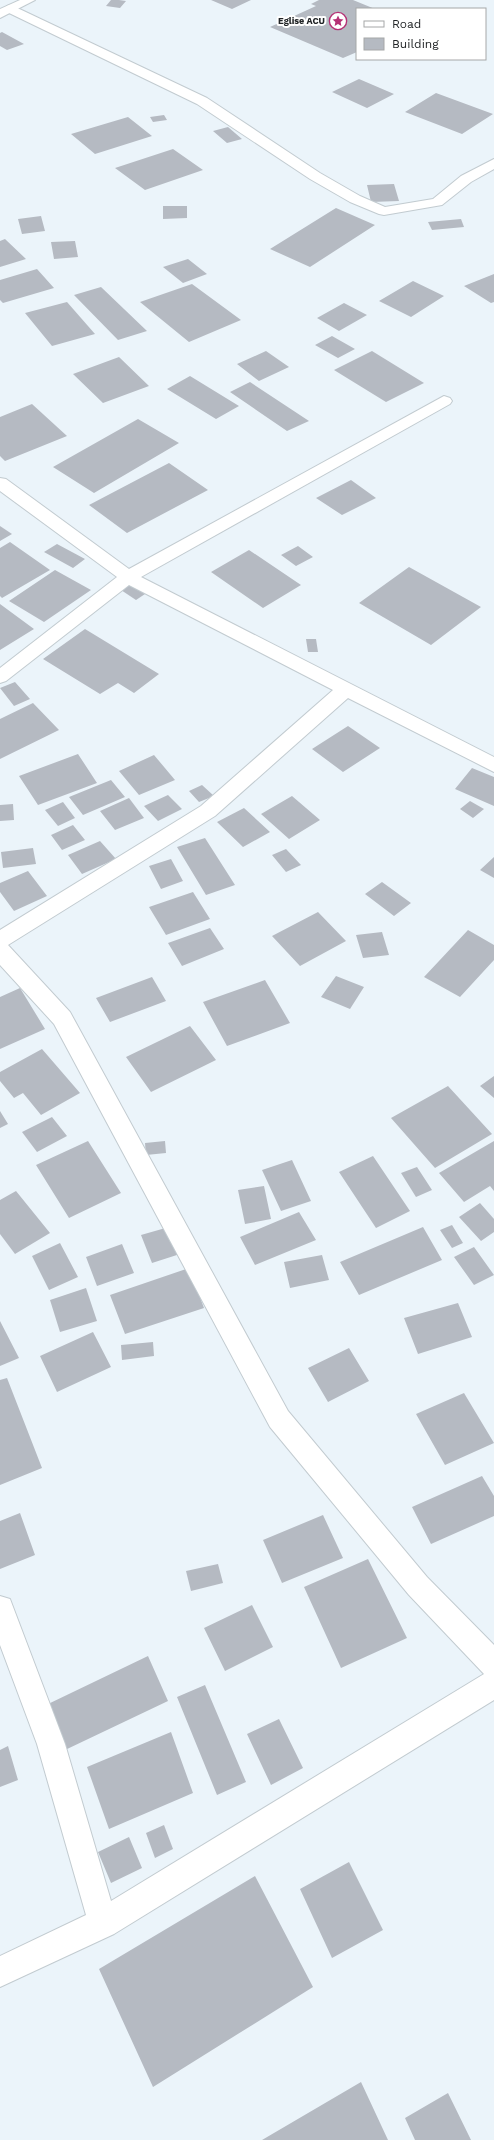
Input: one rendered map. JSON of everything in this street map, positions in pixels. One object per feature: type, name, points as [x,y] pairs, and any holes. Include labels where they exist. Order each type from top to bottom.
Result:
[{"type":"street","points":[[5,12],[29,0]]},
{"type":"street","points":[[5,12],[202,101],[316,176],[354,199],[384,211],[437,202],[466,179],[494,162]]},
{"type":"street","points":[[0,677],[128,577],[444,402]]},
{"type":"street","points":[[0,483],[128,577],[494,765]]},
{"type":"street","points":[[0,940],[208,811],[346,689]]},
{"type":"street","points":[[0,951],[62,1018],[279,1419],[418,1586],[494,1665]]},
{"type":"street","points":[[0,1609],[50,1744],[103,1923]]},
{"type":"street","points":[[0,1972],[103,1923],[494,1684]]},
{"type":"building","points":[[111,0],[126,1],[120,8],[106,6]]},
{"type":"building","points":[[211,0],[251,0],[232,9]]},
{"type":"building","points":[[319,0],[353,0],[373,8],[356,8],[356,52],[343,58],[270,27],[316,6],[311,4]]},
{"type":"building","points":[[2,32],[24,44],[7,50],[0,46],[0,33]]},
{"type":"building","points":[[359,79],[394,94],[367,108],[332,92]]},
{"type":"building","points":[[436,93],[493,114],[462,134],[405,112]]},
{"type":"building","points":[[164,115],[167,120],[153,122],[150,117]]},
{"type":"building","points":[[128,117],[152,136],[95,154],[71,134]]},
{"type":"building","points":[[228,127],[242,139],[227,143],[213,131]]},
{"type":"building","points":[[173,149],[203,170],[145,190],[115,168]]},
{"type":"building","points":[[394,184],[399,201],[371,202],[367,185]]},
{"type":"building","points":[[163,206],[187,206],[187,218],[163,219]]},
{"type":"building","points":[[336,208],[375,225],[310,267],[270,249]]},
{"type":"building","points":[[41,216],[45,231],[22,234],[18,219]]},
{"type":"building","points":[[461,219],[464,227],[432,230],[428,222]]},
{"type":"building","points":[[5,239],[26,259],[0,267],[0,241]]},
{"type":"building","points":[[75,241],[78,257],[54,259],[51,242]]},
{"type":"building","points":[[188,259],[207,274],[183,283],[163,267]]},
{"type":"building","points":[[37,269],[54,288],[3,303],[0,300],[0,280]]},
{"type":"building","points":[[494,274],[494,302],[491,303],[464,286]]},
{"type":"building","points":[[413,281],[444,296],[411,317],[379,301]]},
{"type":"building","points":[[192,284],[241,320],[189,342],[140,302]]},
{"type":"building","points":[[101,287],[147,331],[118,340],[74,295]]},
{"type":"building","points":[[67,302],[95,334],[52,346],[25,313]]},
{"type":"building","points":[[344,303],[367,315],[339,331],[317,318]]},
{"type":"building","points":[[332,336],[355,349],[338,358],[315,345]]},
{"type":"building","points":[[266,351],[289,367],[259,381],[237,364]]},
{"type":"building","points":[[372,351],[424,383],[386,402],[334,370]]},
{"type":"building","points":[[119,357],[149,386],[103,403],[73,374]]},
{"type":"building","points":[[190,376],[239,406],[216,419],[167,389]]},
{"type":"building","points":[[250,382],[309,421],[287,431],[230,392]]},
{"type":"building","points":[[32,404],[67,436],[5,461],[0,456],[0,417]]},
{"type":"building","points":[[138,419],[179,443],[94,493],[53,467]]},
{"type":"building","points":[[169,463],[208,490],[127,533],[89,505]]},
{"type":"building","points":[[351,480],[376,498],[342,515],[316,498]]},
{"type":"building","points":[[0,526],[12,534],[0,541]]},
{"type":"building","points":[[10,542],[50,570],[2,598],[0,596],[0,548]]},
{"type":"building","points":[[57,544],[85,559],[73,568],[44,552]]},
{"type":"building","points":[[298,546],[313,557],[296,566],[281,555]]},
{"type":"building","points":[[249,550],[301,585],[263,608],[211,572]]},
{"type":"building","points":[[409,567],[481,607],[431,645],[359,603]]},
{"type":"building","points":[[55,570],[91,590],[44,622],[9,601]]},
{"type":"building","points":[[130,584],[145,594],[136,600],[121,590]]},
{"type":"building","points":[[0,604],[34,629],[0,650]]},
{"type":"building","points":[[85,629],[159,674],[134,693],[118,683],[100,694],[43,659]]},
{"type":"building","points":[[306,639],[316,639],[318,652],[308,652]]},
{"type":"building","points":[[15,682],[30,699],[14,706],[0,688]]},
{"type":"building","points":[[33,703],[59,730],[0,759],[0,719]]},
{"type":"building","points":[[348,726],[380,748],[343,772],[312,749]]},
{"type":"building","points":[[78,754],[97,783],[38,805],[19,776]]},
{"type":"building","points":[[154,755],[175,780],[139,795],[119,771]]},
{"type":"building","points":[[472,768],[494,777],[494,806],[455,789]]},
{"type":"building","points":[[111,780],[125,797],[83,815],[69,797]]},
{"type":"building","points":[[202,785],[214,796],[199,802],[189,791]]},
{"type":"building","points":[[168,795],[182,809],[158,821],[144,806]]},
{"type":"building","points":[[292,796],[320,820],[289,839],[261,814]]},
{"type":"building","points":[[129,798],[144,818],[115,830],[100,811]]},
{"type":"building","points":[[470,801],[484,809],[473,818],[460,809]]},
{"type":"building","points":[[63,802],[75,818],[58,826],[45,810]]},
{"type":"building","points":[[13,804],[14,820],[0,821],[0,805]]},
{"type":"building","points":[[244,808],[270,832],[243,847],[217,822]]},
{"type":"building","points":[[73,825],[85,840],[62,850],[51,835]]},
{"type":"building","points":[[205,838],[235,885],[206,895],[177,847]]},
{"type":"building","points":[[100,841],[116,859],[82,874],[68,855]]},
{"type":"building","points":[[33,848],[36,864],[3,868],[1,852]]},
{"type":"building","points":[[286,849],[301,865],[286,872],[272,855]]},
{"type":"building","points":[[494,857],[494,878],[480,870]]},
{"type":"building","points":[[171,859],[183,881],[161,889],[149,866]]},
{"type":"building","points":[[28,871],[47,896],[14,911],[0,892],[0,883]]},
{"type":"building","points":[[382,882],[411,903],[394,916],[365,894]]},
{"type":"building","points":[[193,892],[210,919],[166,935],[149,907]]},
{"type":"building","points":[[318,912],[346,941],[300,966],[272,936]]},
{"type":"building","points":[[210,928],[224,949],[182,966],[168,943]]},
{"type":"building","points":[[468,930],[494,945],[494,960],[460,997],[424,977]]},
{"type":"building","points":[[382,932],[389,955],[363,958],[356,935]]},
{"type":"building","points":[[336,976],[364,987],[350,1009],[321,997]]},
{"type":"building","points":[[152,977],[166,1001],[110,1022],[96,998]]},
{"type":"building","points":[[265,980],[290,1023],[227,1046],[203,1002]]},
{"type":"building","points":[[20,988],[45,1029],[0,1049],[0,997]]},
{"type":"building","points":[[190,1026],[216,1060],[151,1092],[126,1057]]},
{"type":"building","points":[[42,1049],[80,1093],[41,1115],[23,1093],[14,1098],[0,1081],[0,1072]]},
{"type":"building","points":[[494,1076],[494,1098],[480,1086]]},
{"type":"building","points":[[448,1086],[492,1134],[435,1168],[391,1118]]},
{"type":"building","points":[[0,1111],[8,1124],[0,1128]]},
{"type":"building","points":[[52,1117],[67,1136],[37,1152],[22,1132]]},
{"type":"building","points":[[88,1141],[121,1193],[69,1218],[36,1165]]},
{"type":"building","points":[[165,1141],[166,1153],[146,1155],[145,1143]]},
{"type":"building","points":[[494,1141],[494,1191],[490,1186],[464,1202],[439,1173]]},
{"type":"building","points":[[373,1156],[410,1211],[376,1228],[339,1172]]},
{"type":"building","points":[[292,1160],[311,1201],[281,1211],[262,1170]]},
{"type":"building","points":[[417,1167],[432,1190],[416,1197],[401,1173]]},
{"type":"building","points":[[264,1186],[271,1219],[245,1224],[238,1190]]},
{"type":"building","points":[[16,1191],[50,1233],[15,1254],[0,1234],[0,1200]]},
{"type":"building","points":[[480,1203],[494,1219],[494,1232],[481,1241],[459,1217]]},
{"type":"building","points":[[299,1212],[316,1240],[255,1265],[240,1237]]},
{"type":"building","points":[[452,1225],[463,1243],[452,1248],[440,1230]]},
{"type":"building","points":[[169,1227],[180,1254],[152,1263],[141,1235]]},
{"type":"building","points":[[423,1227],[442,1260],[359,1295],[340,1262]]},
{"type":"building","points":[[60,1243],[78,1277],[49,1290],[32,1256]]},
{"type":"building","points":[[122,1244],[134,1273],[97,1286],[86,1257]]},
{"type":"building","points":[[474,1247],[494,1275],[474,1285],[454,1257]]},
{"type":"building","points":[[322,1255],[329,1280],[290,1288],[284,1262]]},
{"type":"building","points":[[189,1268],[204,1308],[125,1334],[110,1295]]},
{"type":"building","points":[[86,1288],[97,1321],[60,1332],[50,1300]]},
{"type":"building","points":[[458,1303],[472,1337],[418,1354],[404,1318]]},
{"type":"building","points":[[0,1321],[19,1358],[0,1366]]},
{"type":"building","points":[[93,1332],[111,1367],[57,1392],[40,1356]]},
{"type":"building","points":[[153,1342],[154,1356],[122,1360],[121,1345]]},
{"type":"building","points":[[349,1348],[369,1381],[328,1402],[308,1368]]},
{"type":"building","points":[[7,1378],[42,1468],[0,1485],[0,1380]]},
{"type":"building","points":[[464,1393],[494,1443],[445,1465],[416,1414]]},
{"type":"building","points":[[482,1476],[494,1496],[494,1516],[431,1544],[412,1507]]},
{"type":"building","points":[[20,1513],[35,1555],[0,1569],[0,1521]]},
{"type":"building","points":[[323,1515],[343,1558],[282,1583],[263,1540]]},
{"type":"building","points":[[368,1559],[407,1638],[341,1668],[304,1587]]},
{"type":"building","points":[[218,1564],[223,1583],[191,1591],[186,1571]]},
{"type":"building","points":[[252,1605],[273,1647],[225,1671],[204,1628]]},
{"type":"building","points":[[148,1656],[168,1701],[65,1750],[46,1705]]},
{"type":"building","points":[[205,1685],[246,1782],[217,1795],[177,1697]]},
{"type":"building","points":[[279,1719],[303,1768],[271,1785],[247,1734]]},
{"type":"building","points":[[171,1732],[193,1793],[109,1829],[87,1767]]},
{"type":"building","points":[[8,1746],[18,1780],[0,1787],[0,1750]]},
{"type":"building","points":[[164,1825],[173,1849],[155,1858],[146,1833]]},
{"type":"building","points":[[129,1837],[142,1868],[111,1883],[98,1852]]},
{"type":"building","points":[[349,1862],[383,1930],[332,1958],[300,1889]]},
{"type":"building","points":[[255,1876],[313,1987],[153,2087],[99,1969]]},
{"type":"building","points":[[361,2082],[388,2140],[262,2140]]},
{"type":"building","points":[[448,2093],[471,2140],[415,2140],[405,2118]]},
{"type":"place","name":"Eglise ACU","points":[[338,21]]}]
